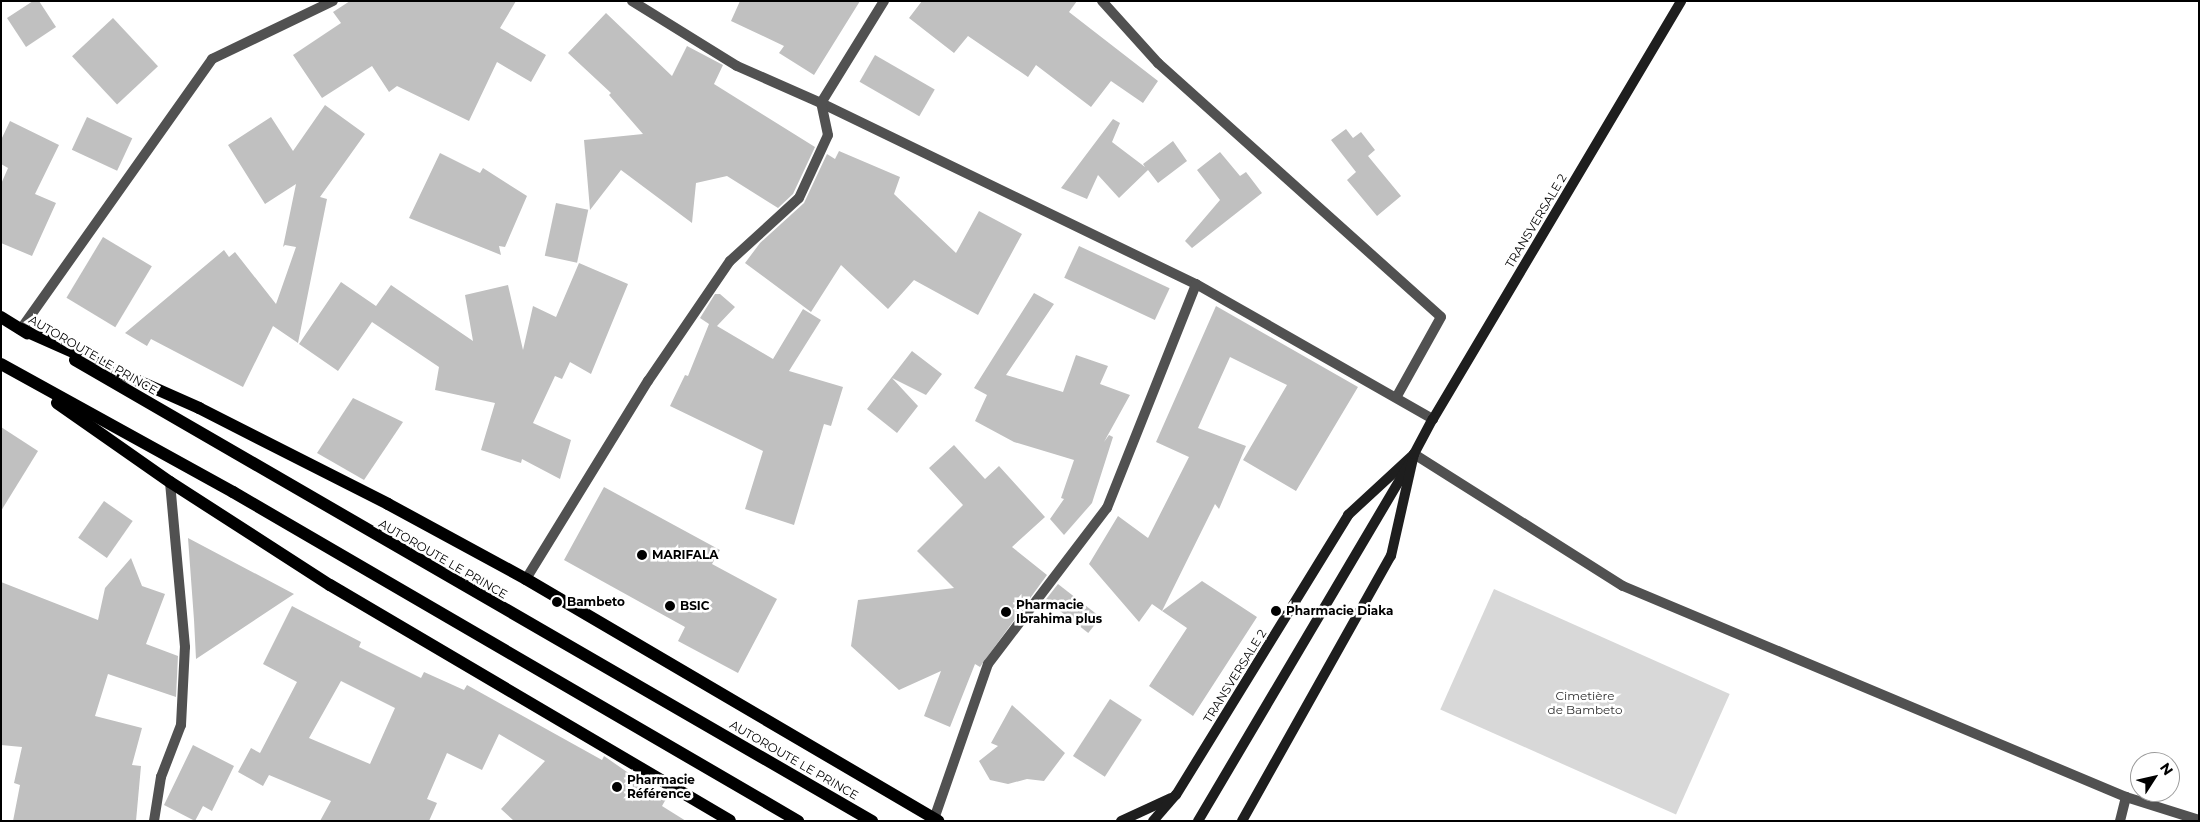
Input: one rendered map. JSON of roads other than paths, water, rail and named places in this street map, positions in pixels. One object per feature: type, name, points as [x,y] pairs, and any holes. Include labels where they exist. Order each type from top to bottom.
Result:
[{"type":"main road","name":"TRANSVERSALE 2","points":[[1242,821],[1391,556],[1414,454],[1681,1]]},
{"type":"main road","name":"AUTOROUTE LE PRINCE","points":[[1,317],[492,603],[872,821]]},
{"type":"main road","points":[[21,329],[199,408],[526,579],[936,820]]},
{"type":"main road","points":[[1,364],[170,482],[330,585],[730,821]]},
{"type":"main road","points":[[1,364],[233,492],[798,821]]},
{"type":"main road","points":[[1198,821],[1414,454]]},
{"type":"main road","name":"TRANSVERSALE 2","points":[[1154,821],[1176,795],[1348,515],[1414,454]]},
{"type":"main road","points":[[1121,821],[1176,795]]},
{"type":"street","points":[[21,329],[212,59],[333,1]]},
{"type":"street","points":[[632,1],[737,66],[821,103],[1196,284],[1397,396],[1433,419]]},
{"type":"street","points":[[526,579],[648,381],[730,261],[799,198],[828,135],[821,103],[884,1]]},
{"type":"street","points":[[1102,1],[1158,63],[1441,317],[1397,396]]},
{"type":"street","points":[[936,820],[988,664],[1107,508],[1196,284]]},
{"type":"street","points":[[1414,454],[1623,586],[2126,797],[2199,820]]},
{"type":"street","points":[[154,821],[161,777],[181,725],[185,648],[170,482]]},
{"type":"street","points":[[2120,821],[2126,797]]},
{"type":"place","name":"MARIFALA","points":[[642,555]]},
{"type":"place","name":"Bambeto","points":[[557,602]]},
{"type":"place","name":"BSIC","points":[[670,606]]},
{"type":"place","name":"Pharmacie Diaka","points":[[1276,611]]},
{"type":"place","name":"Pharmacie Ibrahima plus","points":[[1006,612]]},
{"type":"place","name":"Pharmacie Référence","points":[[617,787]]},
{"type":"park label","name":"Cimetière de Bambeto","points":[[1585,703]]}]
